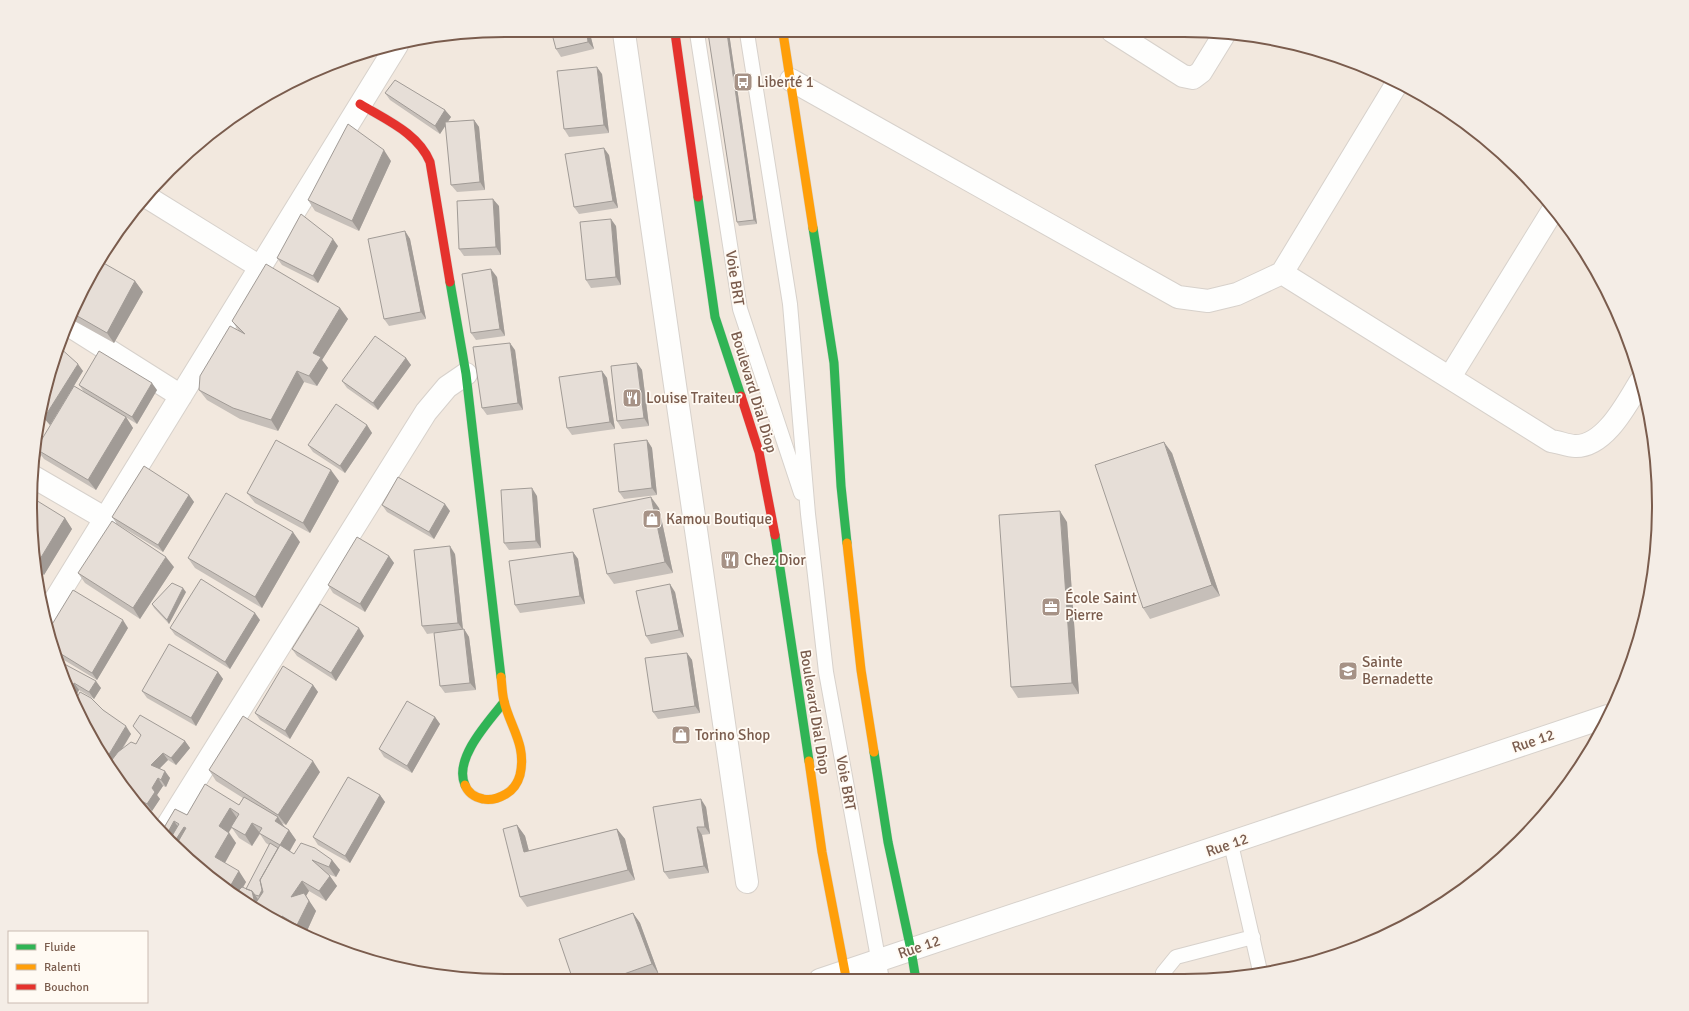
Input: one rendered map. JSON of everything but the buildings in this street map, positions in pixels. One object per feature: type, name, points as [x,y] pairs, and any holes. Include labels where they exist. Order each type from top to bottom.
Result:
[{"type":"street","points":[[625,37],[747,882]]},
{"type":"street","name":"Boulevard Dial Diop","points":[[676,37],[715,317],[761,459],[774,527],[822,852],[846,974]]},
{"type":"street","points":[[784,37],[834,363],[841,486],[861,670],[888,842],[915,974]]},
{"type":"street","points":[[1121,37],[1183,76],[1194,78],[1201,72],[1221,39]]},
{"type":"street","points":[[49,610],[393,51]]},
{"type":"street","points":[[790,80],[1178,297],[1208,301],[1237,294],[1282,273],[1394,87]]},
{"type":"street","points":[[360,104],[411,135],[425,150],[430,162],[466,374],[504,702],[514,725],[522,765],[519,777],[511,790],[497,800],[485,800],[472,795],[466,789],[461,776],[463,764],[469,751],[504,702]]},
{"type":"street","points":[[151,199],[260,267]]},
{"type":"street","points":[[1450,377],[1550,214]]},
{"type":"street","points":[[1282,273],[1551,441],[1576,446],[1595,440],[1611,427],[1637,387]]},
{"type":"street","points":[[72,327],[181,396]]},
{"type":"street","points":[[166,828],[426,412],[447,387],[466,374]]},
{"type":"street","points":[[38,479],[106,519]]},
{"type":"street","name":"Rue 12","points":[[860,974],[880,971],[911,950],[1231,844],[1601,718]]},
{"type":"lane","name":"Voie BRT","points":[[698,37],[740,309],[808,514]]},
{"type":"lane","name":"Voie BRT","points":[[748,37],[790,304],[808,514],[826,672],[880,971]]},
{"type":"lane","points":[[1231,844],[1259,968]]},
{"type":"lane","points":[[1163,974],[1176,957],[1253,937]]},
{"type":"shaded area","points":[[506,37],[1214,38],[1275,46],[1334,62],[1391,85],[1444,116],[1469,134],[1515,174],[1555,220],[1573,245],[1604,298],[1616,326],[1636,384],[1643,414],[1648,444],[1652,506],[1648,567],[1643,597],[1636,627],[1616,685],[1604,713],[1573,766],[1555,791],[1515,837],[1469,877],[1444,895],[1391,926],[1334,949],[1305,958],[1245,970],[1184,974],[475,973],[414,965],[355,949],[298,926],[245,895],[220,877],[174,837],[134,791],[100,740],[85,713],[73,685],[53,627],[41,567],[37,506],[38,475],[46,414],[62,355],[85,298],[116,245],[134,220],[174,174],[220,134],[245,116],[298,85],[355,62],[384,53],[444,41]]},
{"type":"traffic: fast","points":[[698,197],[715,317],[741,396]]},
{"type":"traffic: fast","points":[[813,228],[834,363],[841,486],[847,543]]},
{"type":"traffic: fast","points":[[450,282],[466,374],[501,677]]},
{"type":"traffic: fast","points":[[775,535],[809,761]]},
{"type":"traffic: fast","points":[[465,785],[463,775],[464,764],[468,752],[474,741],[504,702]]},
{"type":"traffic: fast","points":[[874,752],[888,842],[911,950]]},
{"type":"traffic: fast","points":[[911,950],[915,974]]},
{"type":"traffic: slow","points":[[784,37],[813,228]]},
{"type":"traffic: slow","points":[[847,543],[861,670],[874,752]]},
{"type":"traffic: slow","points":[[465,785],[474,796],[486,800],[498,798],[511,790],[517,783],[520,775],[522,764],[520,745],[504,701],[501,677]]},
{"type":"traffic: slow","points":[[809,761],[822,852],[845,972]]},
{"type":"traffic: jam","points":[[676,37],[698,197]]},
{"type":"traffic: jam","points":[[360,104],[400,128],[418,143],[425,152],[430,162],[450,282]]},
{"type":"traffic: jam","points":[[741,396],[759,452],[775,535]]},
{"type":"place","name":"Liberté 1","points":[[743,82]]},
{"type":"place","name":"Louise Traiteur","points":[[632,398]]},
{"type":"place","name":"Kamou Boutique","points":[[652,519]]},
{"type":"place","name":"Chez Dior","points":[[730,560]]},
{"type":"place","name":"École Saint Pierre","points":[[1051,607]]},
{"type":"place","name":"Sainte Bernadette","points":[[1348,671]]},
{"type":"place","name":"Torino Shop","points":[[681,735]]}]
